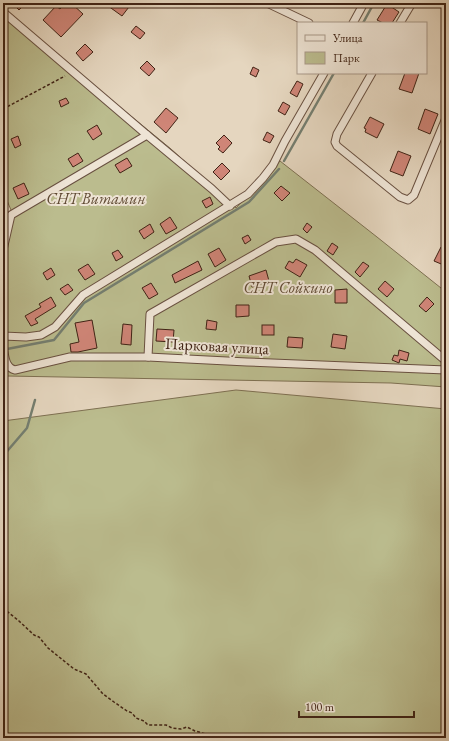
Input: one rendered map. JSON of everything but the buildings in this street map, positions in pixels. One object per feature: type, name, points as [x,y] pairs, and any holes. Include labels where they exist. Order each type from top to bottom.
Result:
[{"type":"street","points":[[267,3],[307,22]]},
{"type":"street","points":[[354,22],[364,3]]},
{"type":"street","points":[[401,22],[412,3]]},
{"type":"street","points":[[3,12],[230,206]]},
{"type":"street","points":[[3,336],[26,337],[41,335],[55,327],[83,295],[248,194],[263,178],[272,165],[323,74]]},
{"type":"street","points":[[371,74],[337,134],[335,142],[337,146],[400,197],[408,200],[414,195],[446,118]]},
{"type":"street","points":[[3,250],[11,215],[147,135]]},
{"type":"street","points":[[148,357],[150,314],[276,242],[296,239],[315,250],[446,362]]},
{"type":"street","name":"Парковая улица","points":[[3,347],[8,366],[15,370],[70,357],[148,357],[446,370]]},
{"type":"path","points":[[3,109],[72,72]]},
{"type":"path","points":[[3,608],[19,620],[34,635],[39,637],[48,648],[74,669],[86,674],[104,694],[126,711],[132,713],[136,718],[144,721],[148,725],[166,725],[172,728],[181,729],[187,727],[195,731],[220,738]]},
{"type":"green space","points":[[3,11],[171,149],[236,208],[280,161],[446,292],[446,387],[391,383],[7,376],[3,357],[3,268],[11,210],[3,191]]},
{"type":"green space","points":[[236,390],[446,409],[446,738],[3,738],[3,421]]},
{"type":"waterway","points":[[364,22],[374,3]]},
{"type":"waterway","points":[[284,161],[333,74]]},
{"type":"waterway","points":[[7,349],[54,340],[84,303],[249,202],[279,169]]},
{"type":"waterway","points":[[3,456],[27,428],[35,400]]},
{"type":"park label","name":"СНТ Витамин","points":[[96,198]]},
{"type":"park label","name":"СНТ Сойкино","points":[[288,287]]}]
